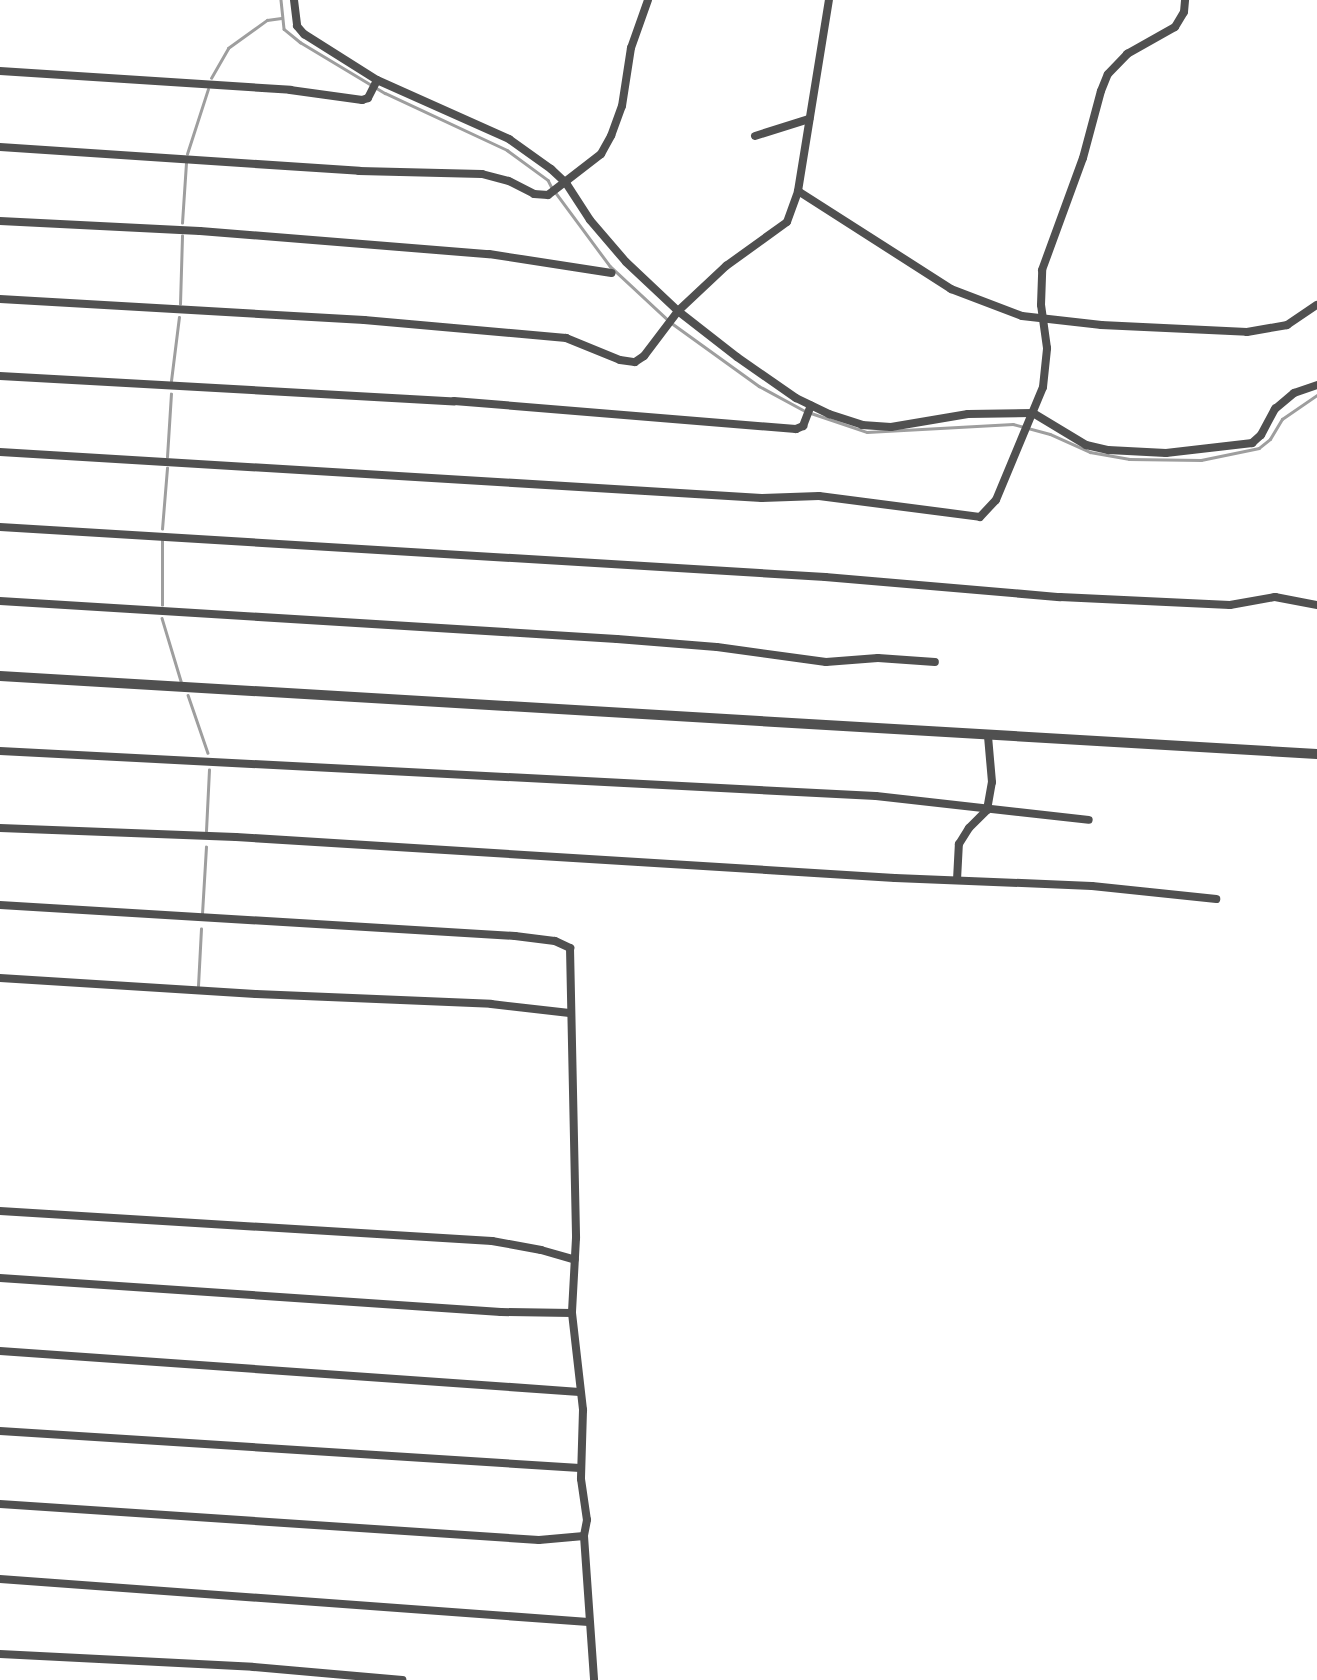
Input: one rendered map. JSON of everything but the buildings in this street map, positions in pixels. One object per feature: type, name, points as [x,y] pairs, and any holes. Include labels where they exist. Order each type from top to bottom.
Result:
[{"type":"street","points":[[294,0],[297,26],[304,34],[375,85],[509,139],[563,185],[626,262],[678,311],[737,357],[811,405],[862,425],[891,427],[968,414],[1033,413],[1086,445],[1108,450],[1166,453],[1252,443],[1261,435],[1275,409],[1294,393],[1317,384]]},
{"type":"street","points":[[0,148],[381,172],[482,174],[509,181],[534,194],[552,193],[601,154],[618,121],[631,48],[648,0]]},
{"type":"street","points":[[0,299],[376,321],[566,338],[620,360],[635,362],[644,356],[678,311],[726,266],[779,230],[786,222],[798,191],[829,0]]},
{"type":"street","points":[[0,452],[762,498],[819,496],[867,500],[980,517],[996,500],[1028,427],[1047,370],[1041,305],[1042,270],[1083,158],[1108,74],[1133,49],[1175,27],[1184,12],[1185,0]]},
{"type":"street","points":[[0,71],[290,90],[362,100],[375,85]]},
{"type":"street","points":[[755,136],[809,118]]},
{"type":"street","points":[[798,191],[951,289],[997,308],[1044,320],[1247,332],[1287,325],[1317,305]]},
{"type":"street","points":[[0,221],[200,231],[489,254],[612,273]]},
{"type":"street","points":[[0,376],[454,401],[796,429],[803,426],[811,405]]},
{"type":"street","points":[[0,527],[825,577],[1060,597],[1230,605],[1275,597],[1317,605]]},
{"type":"street","points":[[0,601],[617,639],[717,647],[826,662],[878,658],[935,662]]},
{"type":"street","points":[[0,676],[1317,754]]},
{"type":"street","points":[[957,880],[959,844],[969,828],[987,810],[992,782],[988,736]]},
{"type":"street","points":[[0,751],[876,796],[1089,820]]},
{"type":"street","points":[[0,828],[236,837],[1093,886],[1216,899]]},
{"type":"street","points":[[0,905],[480,934],[555,941],[570,948],[575,1260],[572,1313],[583,1410],[580,1468],[587,1520],[584,1536],[594,1680]]},
{"type":"street","points":[[0,978],[256,994],[491,1004],[569,1013]]},
{"type":"street","points":[[0,1211],[492,1241],[541,1250],[575,1260]]},
{"type":"street","points":[[0,1278],[501,1312],[572,1313]]},
{"type":"street","points":[[0,1351],[521,1385],[580,1392]]},
{"type":"street","points":[[0,1431],[580,1468]]},
{"type":"street","points":[[0,1504],[540,1540],[584,1536]]},
{"type":"street","points":[[0,1578],[589,1622]]},
{"type":"street","points":[[0,1654],[253,1668],[402,1680]]},
{"type":"waterway","points":[[281,0],[284,29],[300,42],[385,93],[507,150],[548,180],[552,188]]},
{"type":"waterway","points":[[211,78],[228,48],[267,20],[281,18]]},
{"type":"waterway","points":[[187,154],[208,89]]},
{"type":"waterway","points":[[182,223],[186,162]]},
{"type":"waterway","points":[[556,193],[610,266],[667,319]]},
{"type":"waterway","points":[[180,304],[182,236]]},
{"type":"waterway","points":[[171,381],[179,317]]},
{"type":"waterway","points":[[673,324],[759,386],[805,411]]},
{"type":"waterway","points":[[167,457],[171,394]]},
{"type":"waterway","points":[[811,413],[867,432],[1013,424],[1050,434],[1090,452],[1129,459],[1201,460],[1259,448],[1270,439],[1282,419],[1317,395]]},
{"type":"waterway","points":[[162,529],[167,468]]},
{"type":"waterway","points":[[162,541],[162,605]]},
{"type":"waterway","points":[[162,618],[181,681]]},
{"type":"waterway","points":[[188,695],[208,753]]},
{"type":"waterway","points":[[206,831],[209,770]]},
{"type":"waterway","points":[[202,914],[206,847]]},
{"type":"waterway","points":[[198,986],[201,929]]}]
